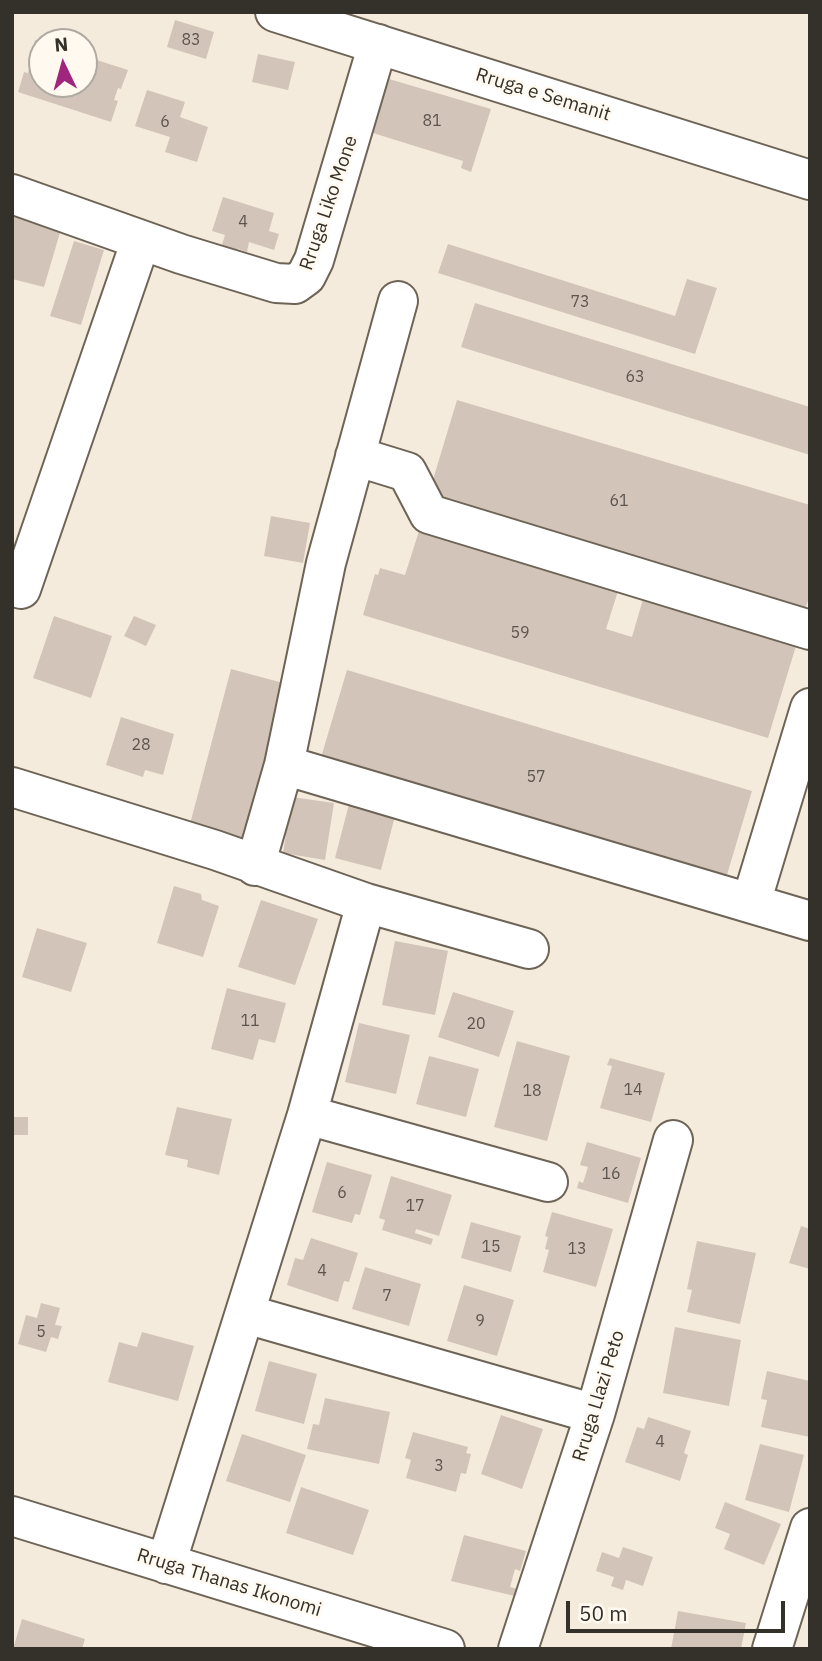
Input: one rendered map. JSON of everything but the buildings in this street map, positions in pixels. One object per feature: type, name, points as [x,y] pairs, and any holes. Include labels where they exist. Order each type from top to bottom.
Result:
[{"type":"street","name":"Rruga e Semanit","points":[[275,12],[810,180]]},
{"type":"street","name":"Rruga Liko Mone","points":[[12,194],[141,240],[276,283],[295,284],[306,276],[347,156],[378,44]]},
{"type":"street","points":[[21,589],[141,240]]},
{"type":"street","points":[[255,866],[284,765],[326,563],[398,301]]},
{"type":"street","points":[[355,456],[407,471],[429,514],[810,630]]},
{"type":"street","points":[[751,903],[810,708]]},
{"type":"street","points":[[284,765],[810,920]]},
{"type":"street","points":[[12,787],[215,850],[366,903],[529,949]]},
{"type":"street","points":[[166,1564],[307,1115],[366,903]]},
{"type":"street","points":[[307,1115],[548,1182]]},
{"type":"street","name":"Rruga Llazi Peto","points":[[518,1649],[595,1414],[673,1140]]},
{"type":"street","points":[[246,1314],[595,1414]]},
{"type":"street","name":"Rruga Thanas Ikonomi","points":[[12,1516],[445,1649]]},
{"type":"street","points":[[772,1649],[810,1528]]}]
